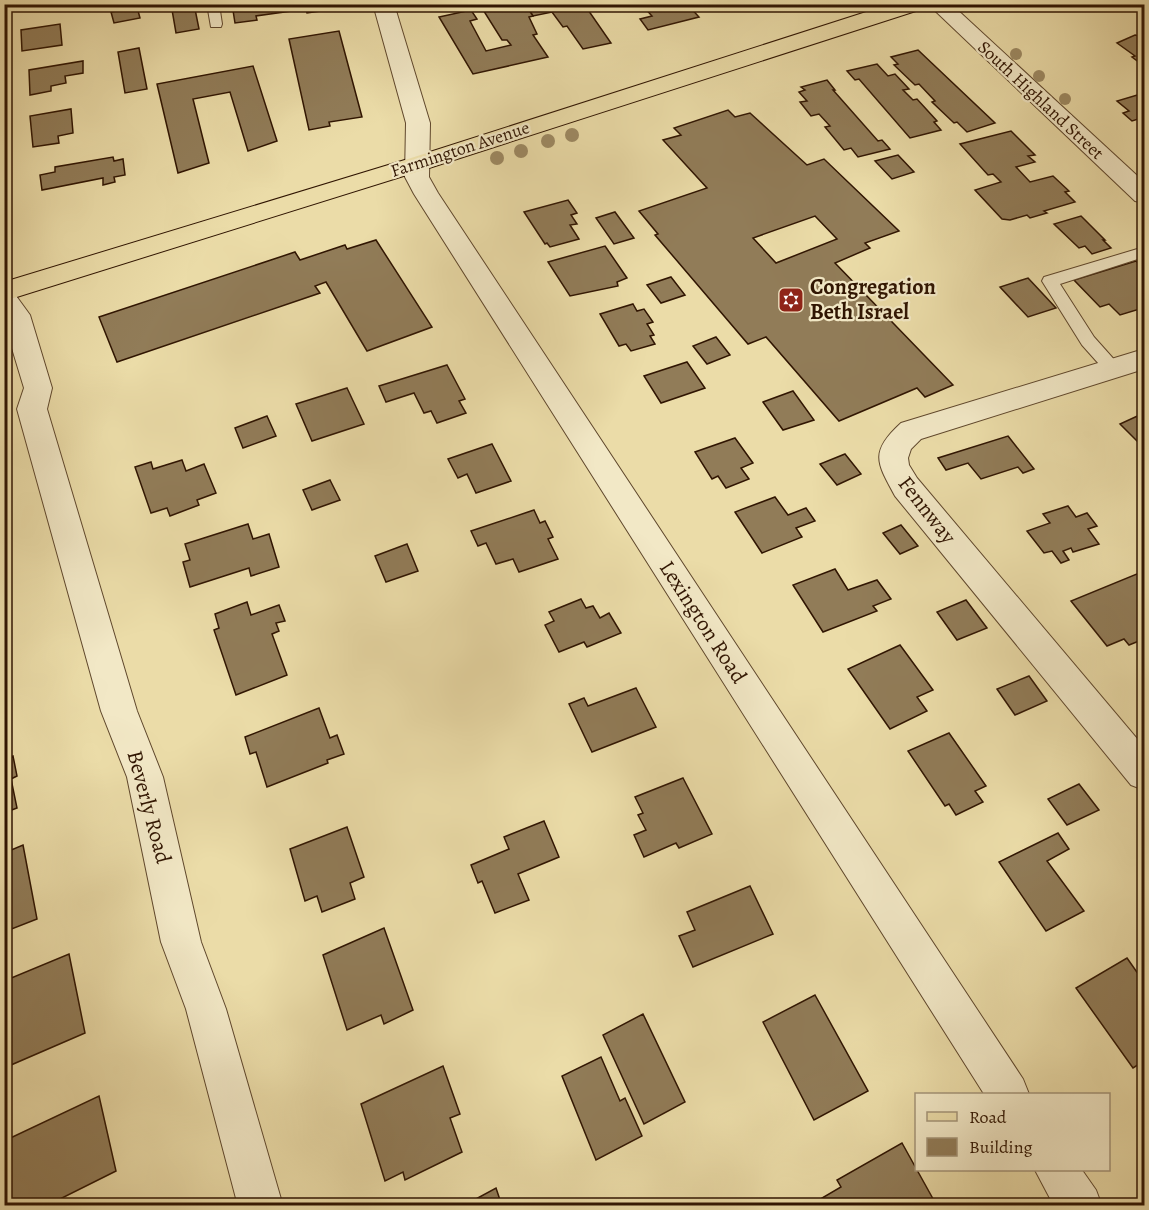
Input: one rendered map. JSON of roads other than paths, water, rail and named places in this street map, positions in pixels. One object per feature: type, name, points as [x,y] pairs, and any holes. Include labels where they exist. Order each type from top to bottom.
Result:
[{"type":"main road","name":"Farmington Avenue","points":[[4,292],[868,4]]},
{"type":"main road","name":"Farmington Avenue","points":[[4,274],[418,154],[914,4]]},
{"type":"street","name":"Lexington Road","points":[[383,4],[418,123],[417,177],[426,194],[1007,1093]]},
{"type":"street","name":"South Highland Street","points":[[938,4],[1144,195]]},
{"type":"street","name":"Beverly Road","points":[[4,300],[16,315],[38,388],[32,409],[118,711],[145,777],[181,942],[207,1010],[261,1206]]},
{"type":"street","name":"Beverly Road","points":[[4,348],[16,396],[32,409]]},
{"type":"street","name":"Fennway","points":[[1144,359],[998,406],[911,431],[898,443],[893,458],[894,466],[906,487],[1144,773]]},
{"type":"street","points":[[1058,1171],[1080,1206]]},
{"type":"lane","points":[[213,4],[216,24]]},
{"type":"lane","points":[[1113,369],[1088,341],[1050,280],[1144,252]]},
{"type":"place","name":"Congregation Beth Israel","points":[[791,300]]}]
